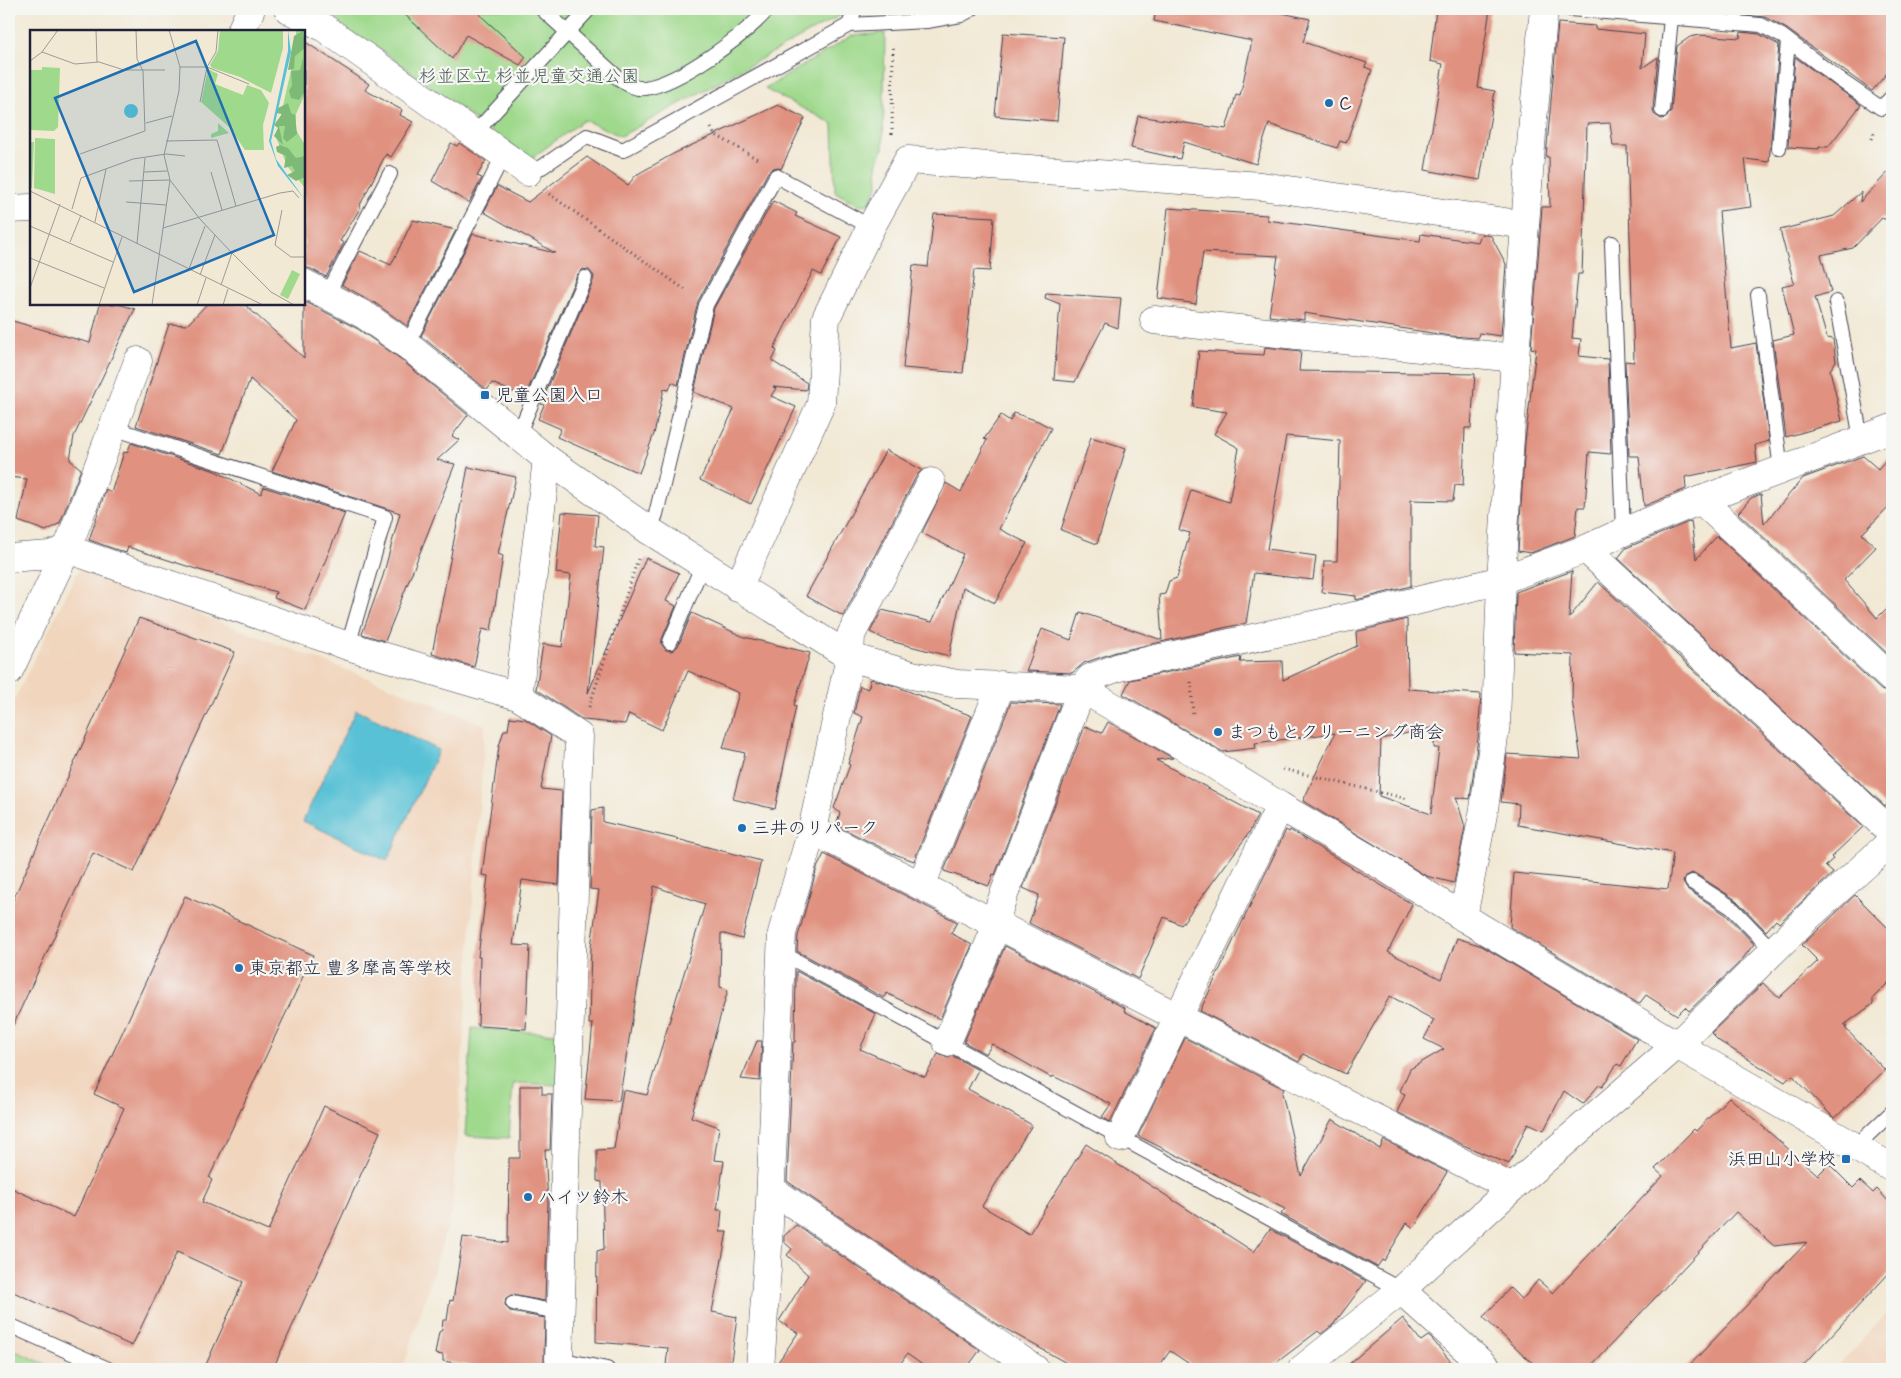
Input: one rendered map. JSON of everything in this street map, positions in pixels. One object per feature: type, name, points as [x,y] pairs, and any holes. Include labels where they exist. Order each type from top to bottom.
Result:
[{"type":"street","points":[[241,30],[251,9]]},
{"type":"street","points":[[288,9],[323,27],[528,172]]},
{"type":"street","points":[[1463,917],[1484,808],[1496,723],[1501,580],[1515,358],[1533,120],[1544,9]]},
{"type":"street","points":[[738,588],[821,404],[826,318],[871,227],[908,160],[1261,186],[1525,225]]},
{"type":"street","points":[[9,209],[30,208]]},
{"type":"street","points":[[316,289],[366,316],[407,345],[547,459],[650,531],[850,657],[912,676],[957,684],[1082,688],[1382,866],[1676,1046],[1892,1168]]},
{"type":"street","points":[[1154,320],[1515,358]]},
{"type":"street","points":[[9,671],[67,549],[138,361]]},
{"type":"street","points":[[947,1042],[992,937],[994,924],[1082,688],[1090,678],[1119,667],[1358,615],[1501,580],[1586,549],[1701,500],[1892,428]]},
{"type":"street","points":[[518,696],[547,459]]},
{"type":"street","points":[[760,1369],[782,933],[812,830],[850,657],[851,635],[931,482]]},
{"type":"street","points":[[1701,500],[1892,679]]},
{"type":"street","points":[[9,558],[50,555],[67,549],[348,646],[518,696],[579,736],[562,1313],[558,1364]]},
{"type":"street","points":[[1586,549],[1892,833]]},
{"type":"street","points":[[921,886],[1000,686]]},
{"type":"street","points":[[1120,1138],[1280,806]]},
{"type":"street","points":[[812,830],[1512,1188]]},
{"type":"street","points":[[1302,1369],[1400,1290],[1512,1188],[1676,1046],[1810,915],[1892,841]]},
{"type":"street","points":[[770,1190],[1035,1369]]},
{"type":"street","points":[[1400,1290],[1488,1369]]},
{"type":"lane","points":[[542,9],[567,33],[629,85],[644,88],[673,78],[702,61],[734,40],[766,12]]},
{"type":"lane","points":[[474,134],[589,9]]},
{"type":"lane","points":[[849,25],[855,9]]},
{"type":"lane","points":[[528,172],[542,166],[587,136],[623,150],[849,25],[927,21],[961,15],[972,9]]},
{"type":"lane","points":[[1570,9],[1760,25],[1782,36],[1881,108],[1892,97]]},
{"type":"lane","points":[[1662,110],[1671,18]]},
{"type":"lane","points":[[1780,148],[1788,41]]},
{"type":"lane","points":[[407,345],[503,156]]},
{"type":"lane","points":[[316,289],[390,174]]},
{"type":"lane","points":[[650,531],[656,514],[706,305],[776,176],[871,227]]},
{"type":"lane","points":[[1612,243],[1623,532]]},
{"type":"lane","points":[[518,435],[585,278]]},
{"type":"lane","points":[[1758,295],[1781,469]]},
{"type":"lane","points":[[1836,302],[1861,439]]},
{"type":"lane","points":[[113,428],[385,517],[348,646]]},
{"type":"lane","points":[[670,642],[703,564]]},
{"type":"lane","points":[[1692,882],[1732,907],[1773,951]]},
{"type":"lane","points":[[780,952],[1400,1290]]},
{"type":"lane","points":[[1855,1147],[1892,1112]]},
{"type":"lane","points":[[513,1304],[562,1313]]},
{"type":"lane","points":[[9,1325],[108,1369]]},
{"type":"lane","points":[[558,1364],[607,1369]]},
{"type":"path","points":[[892,24],[892,148],[908,160]]},
{"type":"path","points":[[699,109],[714,134],[772,166],[776,176]]},
{"type":"path","points":[[528,172],[539,188],[706,305]]},
{"type":"path","points":[[579,736],[640,553],[650,531]]},
{"type":"path","points":[[1190,652],[1194,753]]},
{"type":"path","points":[[1249,787],[1262,764],[1408,799]]},
{"type":"shaded area","name":"東京都立 豊多摩高等学校","points":[[82,570],[376,681],[485,725],[452,1212],[403,1369],[9,1369],[9,710],[78,571]]},
{"type":"shaded area","points":[[1892,1308],[1892,1369],[1835,1369]]},
{"type":"green space","name":"杉並区立 杉並児童交通公園","points":[[308,9],[947,9],[839,16],[621,136],[584,120],[529,160],[377,47]]},
{"type":"green space","points":[[885,33],[883,149],[877,164],[878,186],[869,204],[859,205],[835,192],[833,124],[765,89],[851,36]]},
{"type":"green space","points":[[472,1028],[558,1034],[559,1085],[513,1083],[509,1138],[465,1136]]},
{"type":"green space","points":[[9,1348],[56,1369],[9,1369]]},
{"type":"water","points":[[356,710],[439,750],[387,861],[303,821]]},
{"type":"building","points":[[399,9],[482,9],[479,14],[526,57],[520,65],[466,35],[452,59]]},
{"type":"building","points":[[1156,9],[1263,9],[1310,19],[1303,42],[1367,63],[1365,67],[1372,70],[1346,143],[1340,141],[1337,148],[1269,124],[1256,164],[1184,142],[1180,159],[1131,148],[1138,116],[1226,129],[1236,95],[1240,96],[1252,41],[1154,21]]},
{"type":"building","points":[[1436,9],[1490,9],[1478,88],[1495,91],[1480,180],[1425,170],[1443,64],[1430,61]]},
{"type":"building","points":[[1742,9],[1892,9],[1892,67],[1872,91],[1787,29],[1765,17],[1742,15]]},
{"type":"building","points":[[1558,23],[1595,26],[1595,29],[1645,34],[1642,68],[1658,57],[1653,109],[1654,114],[1661,119],[1666,118],[1671,111],[1677,46],[1690,37],[1700,35],[1740,38],[1741,32],[1759,34],[1779,45],[1769,162],[1745,159],[1751,207],[1719,211],[1731,348],[1756,343],[1769,441],[1755,445],[1757,462],[1685,477],[1686,489],[1644,506],[1639,456],[1629,456],[1625,361],[1634,362],[1627,146],[1613,146],[1610,123],[1587,124],[1582,274],[1578,274],[1572,338],[1581,339],[1579,356],[1608,359],[1611,454],[1589,452],[1585,507],[1578,507],[1575,536],[1531,553],[1518,551],[1525,442],[1536,349],[1531,348],[1542,207],[1550,207],[1549,157],[1546,157]]},
{"type":"building","points":[[1003,33],[1064,37],[1057,121],[995,116]]},
{"type":"building","points":[[305,42],[369,84],[365,90],[402,110],[400,115],[413,122],[391,157],[386,154],[359,207],[361,207],[340,241],[344,243],[326,277],[305,267]]},
{"type":"building","points":[[1795,57],[1861,105],[1828,147],[1819,147],[1819,149],[1788,147]]},
{"type":"building","points":[[778,105],[805,118],[781,169],[775,167],[768,172],[698,301],[678,385],[672,382],[669,390],[664,389],[654,434],[639,473],[557,437],[561,429],[538,419],[544,405],[541,404],[593,281],[594,276],[589,270],[583,269],[577,275],[525,397],[492,383],[487,390],[421,336],[473,234],[555,253],[484,212],[497,186],[528,202],[587,157],[628,185],[636,175],[673,154]]},
{"type":"building","points":[[451,143],[457,146],[459,143],[486,161],[477,176],[482,178],[469,203],[432,181]]},
{"type":"building","points":[[1892,168],[1892,222],[1882,218],[1853,248],[1821,255],[1831,292],[1815,297],[1827,338],[1833,339],[1836,361],[1830,370],[1842,421],[1786,437],[1773,340],[1794,335],[1782,286],[1794,283],[1780,230],[1834,216],[1861,192],[1860,202]]},
{"type":"building","points":[[773,201],[797,213],[795,216],[841,237],[821,275],[813,271],[774,348],[777,351],[772,361],[807,383],[806,390],[773,387],[776,388],[771,396],[796,407],[751,504],[700,480],[734,409],[694,392],[714,308]]},
{"type":"building","points":[[1168,208],[1267,215],[1267,220],[1420,241],[1421,234],[1478,242],[1481,234],[1491,236],[1506,264],[1501,336],[1479,333],[1478,338],[1451,336],[1304,313],[1304,320],[1269,316],[1278,256],[1203,252],[1196,304],[1158,298]]},
{"type":"building","points":[[934,214],[994,217],[990,271],[974,270],[963,373],[903,368],[913,265],[928,267]]},
{"type":"building","points":[[413,220],[456,230],[407,326],[375,303],[342,285],[360,251],[391,265]]},
{"type":"building","points":[[1046,293],[1121,298],[1118,328],[1105,323],[1075,382],[1054,380],[1060,304],[1045,298]]},
{"type":"building","points":[[305,302],[358,329],[398,357],[468,415],[452,436],[459,440],[437,460],[455,464],[385,641],[362,634],[383,576],[400,513],[272,471],[296,420],[250,379],[222,454],[136,426],[169,324],[187,325],[206,305],[245,305],[304,358]]},
{"type":"building","points":[[100,305],[121,305],[135,309],[74,436],[70,460],[81,469],[60,523],[46,531],[18,521],[27,479],[9,477],[9,320],[90,343]]},
{"type":"building","points":[[1265,347],[1301,351],[1299,371],[1475,374],[1471,428],[1465,428],[1463,486],[1455,485],[1453,501],[1411,500],[1411,586],[1356,600],[1356,596],[1322,592],[1324,561],[1337,561],[1340,441],[1286,436],[1267,549],[1316,556],[1313,580],[1254,573],[1246,623],[1116,652],[1084,663],[1072,673],[1026,671],[1042,629],[1071,640],[1080,612],[1162,640],[1159,595],[1165,594],[1169,581],[1177,578],[1190,533],[1179,530],[1191,490],[1229,502],[1239,448],[1214,434],[1227,412],[1193,407],[1199,351],[1264,355]]},
{"type":"building","points":[[1014,413],[1038,421],[1051,428],[999,529],[1027,543],[995,603],[963,587],[949,656],[886,640],[870,632],[882,610],[932,622],[963,554],[922,533],[946,483],[961,492],[987,440],[984,439],[1001,415],[1010,421]]},
{"type":"building","points":[[1091,437],[1126,448],[1097,544],[1061,530]]},
{"type":"building","points":[[131,443],[215,471],[261,494],[264,487],[345,513],[305,610],[274,598],[276,592],[128,547],[126,553],[89,540],[106,489],[111,493],[124,452],[127,453]]},
{"type":"building","points":[[886,450],[922,470],[917,475],[843,616],[806,596]]},
{"type":"building","points":[[1892,453],[1892,503],[1862,534],[1876,547],[1844,580],[1877,618],[1892,603],[1892,658],[1738,513],[1751,498],[1761,494],[1764,524],[1803,478],[1863,456],[1878,469]]},
{"type":"building","points":[[468,467],[516,477],[498,554],[503,556],[491,631],[482,629],[474,667],[432,654]]},
{"type":"building","points":[[562,512],[598,515],[595,546],[604,547],[588,693],[646,558],[679,573],[666,601],[676,606],[662,639],[661,644],[666,650],[672,651],[678,646],[692,613],[744,637],[810,653],[794,705],[796,706],[775,809],[733,799],[745,753],[723,748],[739,693],[688,671],[662,730],[629,714],[625,724],[583,720],[536,689],[543,644],[562,647],[571,575],[556,573]]},
{"type":"building","points":[[1691,521],[1696,559],[1717,536],[1881,690],[1892,694],[1892,799],[1885,806],[1618,558],[1626,548]]},
{"type":"building","points":[[1572,571],[1569,618],[1598,582],[1863,827],[1831,857],[1833,859],[1825,866],[1833,873],[1779,923],[1776,920],[1766,931],[1736,900],[1696,874],[1692,873],[1685,877],[1683,882],[1687,889],[1725,914],[1754,944],[1741,961],[1689,1011],[1685,1007],[1677,1015],[1646,995],[1639,1004],[1510,927],[1514,873],[1668,889],[1673,853],[1518,825],[1519,804],[1501,802],[1507,754],[1581,759],[1572,700],[1573,655],[1514,652],[1516,592]]},
{"type":"building","points":[[139,618],[235,652],[134,872],[93,853],[9,1034],[9,909]]},
{"type":"building","points":[[1407,619],[1408,689],[1481,694],[1478,738],[1470,799],[1456,797],[1465,827],[1454,883],[1426,876],[1303,801],[1335,733],[1255,743],[1256,748],[1223,752],[1123,694],[1130,680],[1241,657],[1240,662],[1282,661],[1283,680],[1357,646],[1356,632]],"holes":[[[1435,727],[1434,748],[1439,748],[1431,814],[1379,796],[1381,739]]]},
{"type":"building","points":[[871,679],[895,686],[972,716],[914,861],[892,853],[836,825],[840,813],[834,808],[850,765],[848,764],[863,717],[854,713],[860,686],[868,689]]},
{"type":"building","points":[[1011,702],[1060,704],[995,875],[993,874],[989,886],[944,871]]},
{"type":"building","points":[[510,717],[525,719],[551,736],[541,789],[562,791],[559,885],[522,880],[513,945],[530,946],[526,1029],[478,1026],[480,957],[478,957],[488,876],[482,875],[499,746],[504,730],[508,730]]},
{"type":"building","points":[[1108,722],[1173,758],[1156,760],[1258,815],[1249,833],[1181,925],[1164,917],[1138,979],[1029,923],[1039,895],[1023,888],[1085,726],[1102,733]]},
{"type":"building","points":[[603,808],[603,822],[761,861],[742,939],[721,933],[720,987],[728,990],[691,1117],[719,1127],[714,1160],[724,1161],[717,1210],[722,1210],[720,1232],[727,1232],[712,1312],[737,1317],[730,1369],[699,1369],[666,1365],[668,1348],[596,1342],[597,1251],[604,1249],[602,1182],[597,1181],[597,1150],[614,1149],[623,1090],[647,1095],[705,904],[654,886],[619,1101],[585,1099],[593,1024],[589,1024],[591,947],[599,890],[590,889],[592,810]]},
{"type":"building","points":[[1286,830],[1289,832],[1290,830],[1412,904],[1388,952],[1441,979],[1457,938],[1482,946],[1637,1039],[1621,1066],[1617,1064],[1602,1087],[1599,1085],[1583,1104],[1564,1091],[1544,1130],[1528,1123],[1509,1164],[1463,1145],[1397,1112],[1405,1095],[1400,1091],[1410,1069],[1444,1049],[1424,1039],[1434,1020],[1390,996],[1346,1074],[1303,1054],[1299,1062],[1200,1011]]},
{"type":"building","points":[[824,854],[957,922],[951,933],[972,945],[940,1019],[886,993],[884,998],[797,951],[798,936],[817,868]]},
{"type":"building","points":[[1855,895],[1892,932],[1892,979],[1873,998],[1873,1004],[1844,1025],[1885,1070],[1835,1118],[1792,1075],[1785,1082],[1719,1041],[1711,1033],[1763,983],[1779,998],[1818,961],[1802,945]]},
{"type":"building","points":[[185,896],[313,955],[209,1178],[212,1180],[202,1202],[268,1231],[324,1106],[380,1132],[273,1369],[204,1369],[243,1282],[177,1252],[132,1346],[9,1290],[9,1187],[74,1217],[124,1108],[94,1094]]},
{"type":"building","points":[[1005,946],[1125,1008],[1124,1011],[1156,1028],[1110,1122],[1102,1117],[1111,1104],[1053,1076],[1052,1078],[992,1044],[986,1054],[964,1042]]},
{"type":"building","points":[[796,971],[876,1014],[860,1049],[925,1077],[938,1054],[948,1058],[953,1056],[978,1070],[968,1089],[1032,1125],[982,1206],[1029,1234],[1086,1144],[1254,1252],[1270,1229],[1366,1281],[1333,1325],[1321,1334],[1318,1331],[1268,1369],[1197,1369],[1170,1351],[1157,1369],[1077,1369],[997,1324],[787,1181],[793,1042],[795,1042]]},
{"type":"building","points":[[1185,1038],[1284,1089],[1282,1093],[1301,1176],[1332,1119],[1380,1149],[1384,1140],[1447,1172],[1414,1228],[1407,1223],[1384,1261],[1382,1260],[1377,1267],[1281,1214],[1285,1209],[1138,1136]]},
{"type":"building","points":[[757,1041],[762,1041],[760,1081],[741,1079]]},
{"type":"building","points":[[520,1086],[542,1086],[542,1094],[552,1094],[550,1150],[545,1150],[548,1203],[545,1301],[511,1295],[506,1298],[505,1305],[511,1312],[545,1318],[544,1361],[542,1369],[489,1369],[443,1361],[443,1355],[435,1354],[443,1320],[447,1320],[450,1300],[453,1301],[463,1237],[508,1243],[509,1158],[520,1158]]},
{"type":"building","points":[[1729,1097],[1818,1175],[1829,1164],[1853,1188],[1860,1181],[1873,1193],[1877,1189],[1892,1205],[1892,1270],[1800,1369],[1686,1369],[1807,1242],[1774,1246],[1736,1212],[1588,1369],[1539,1369],[1483,1317],[1510,1288],[1522,1300],[1538,1280],[1553,1293],[1663,1176],[1655,1169]]},
{"type":"building","points":[[796,1225],[980,1350],[966,1369],[928,1369],[907,1354],[897,1369],[776,1369],[776,1365],[798,1333],[779,1321],[808,1275],[787,1255],[792,1249],[784,1242],[784,1236]]},
{"type":"building","points":[[1403,1318],[1421,1341],[1428,1336],[1431,1338],[1457,1369],[1343,1369]]},
{"type":"place","name":"C","points":[[1329,103]]},
{"type":"place","name":"児童公園入口","points":[[485,395]]},
{"type":"place","name":"まつもとクリーニング商会","points":[[1218,732]]},
{"type":"place","name":"三井のリパーク","points":[[742,828]]},
{"type":"place","name":"東京都立 豊多摩高等学校","points":[[239,968]]},
{"type":"place","name":"浜田山小学校","points":[[1846,1159]]},
{"type":"place","name":"ハイツ鈴木","points":[[528,1197]]}]
